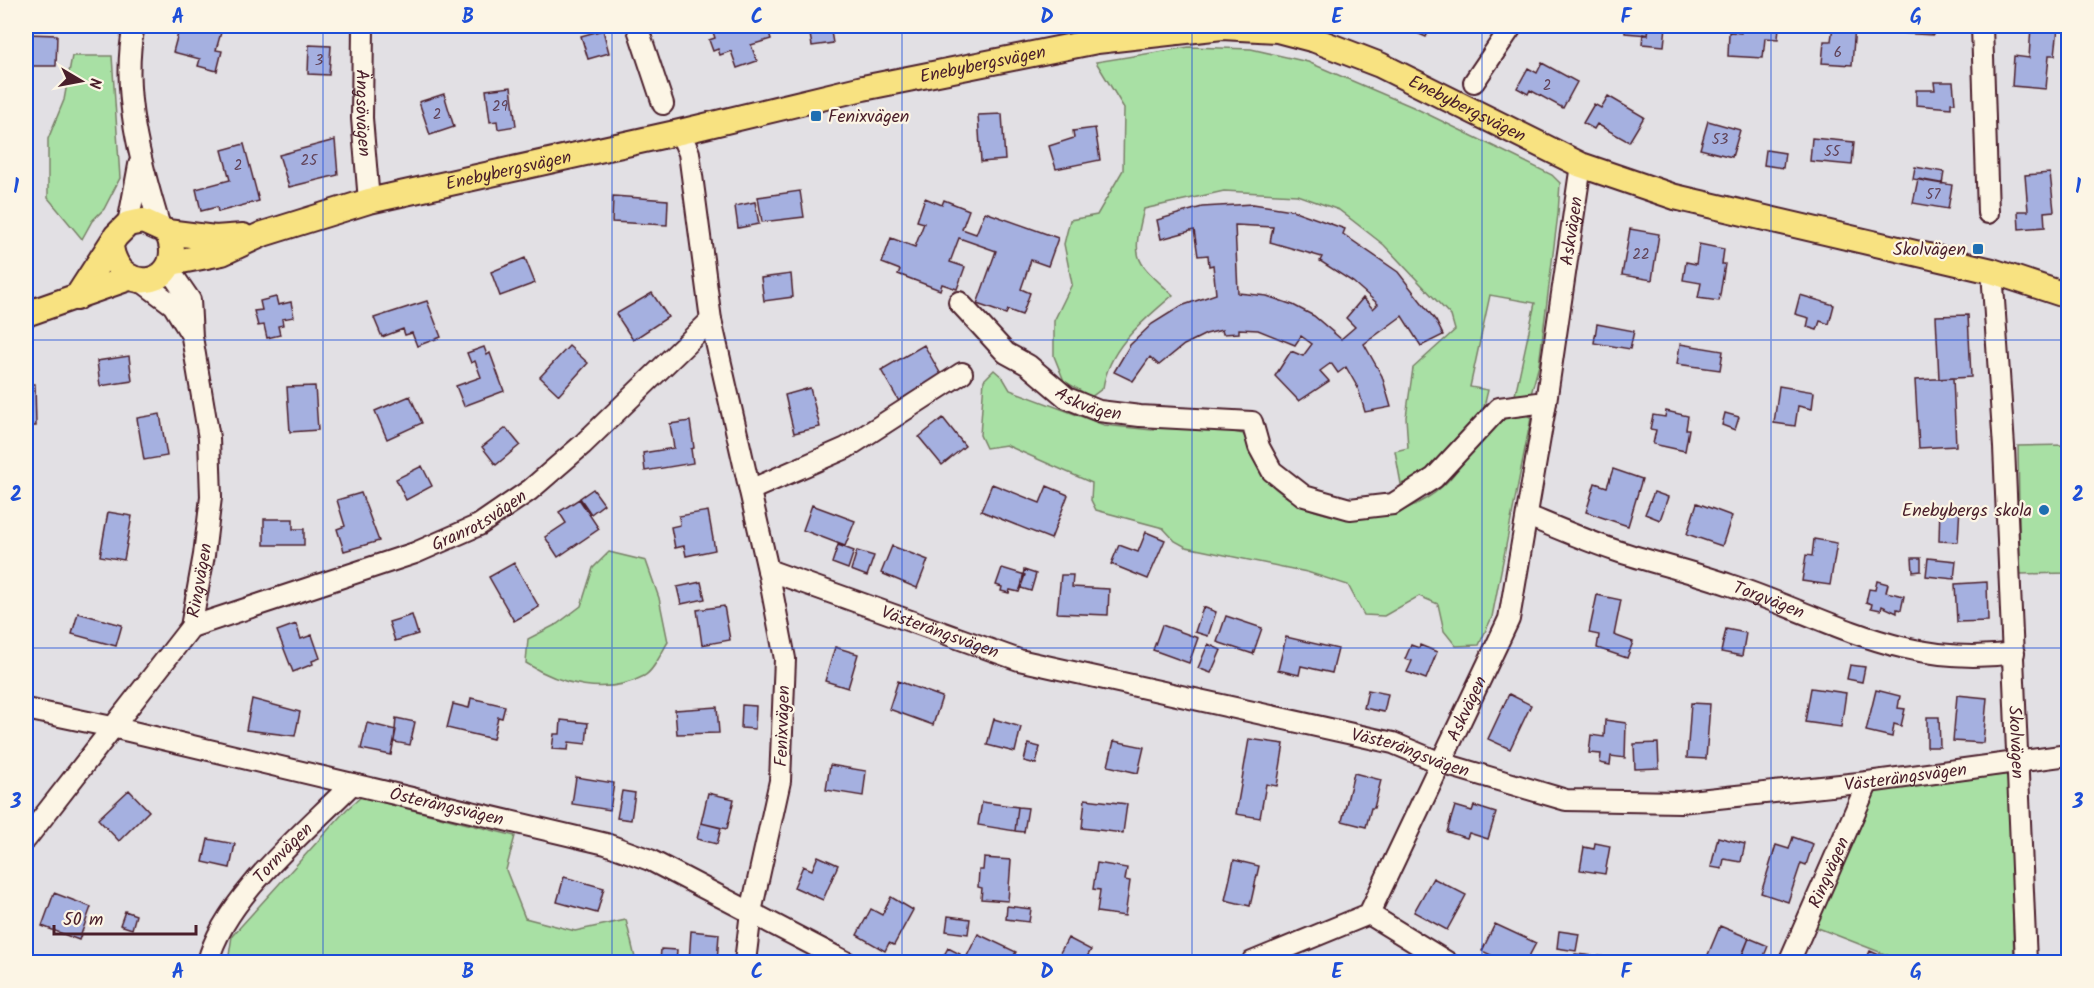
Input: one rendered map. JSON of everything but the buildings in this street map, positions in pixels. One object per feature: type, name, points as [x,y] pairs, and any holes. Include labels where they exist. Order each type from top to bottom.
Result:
[{"type":"main road","name":"Enebybergsvägen","points":[[170,266],[222,253],[263,234],[369,201],[680,132],[1096,33],[1222,27],[1277,30],[1315,40],[1380,65],[1581,165],[1675,197],[1992,271],[2068,296]]},
{"type":"main road","points":[[26,314],[135,279],[154,278],[170,266],[172,247],[163,229],[143,220],[128,224],[116,236],[111,247],[75,298]]},
{"type":"main road","name":"Enebybergsvägen","points":[[163,229],[215,238],[263,234]]},
{"type":"main road","points":[[111,247],[113,261],[135,279]]},
{"type":"street","points":[[134,26],[128,52],[140,162],[163,229]]},
{"type":"street","name":"Ängsövägen","points":[[363,26],[362,118],[369,201]]},
{"type":"street","points":[[637,26],[663,104]]},
{"type":"street","points":[[1474,82],[1512,26]]},
{"type":"street","points":[[1982,26],[1988,213]]},
{"type":"street","name":"Fenixvägen","points":[[680,132],[689,153],[711,320],[768,570],[785,659],[780,781],[751,912],[745,963]]},
{"type":"street","points":[[128,224],[140,162]]},
{"type":"street","name":"Askvägen","points":[[1369,914],[1509,619],[1528,516],[1581,165]]},
{"type":"street","name":"Ringvägen","points":[[26,839],[190,627],[204,555],[211,497],[209,438],[192,337],[190,300],[170,266]]},
{"type":"street","name":"Skolvägen","points":[[1992,271],[2014,653],[2026,963]]},
{"type":"street","name":"Ringvägen","points":[[135,279],[173,305],[192,337]]},
{"type":"street","name":"Askvägen","points":[[959,302],[1006,353],[1028,365],[1067,398],[1099,411],[1140,416],[1252,422],[1259,447],[1272,471],[1304,496],[1350,509],[1393,504],[1434,478],[1498,408],[1546,402]]},
{"type":"street","name":"Granrotsvägen","points":[[190,627],[415,553],[479,525],[530,490],[582,445],[711,320]]},
{"type":"street","points":[[750,490],[846,448],[962,373]]},
{"type":"street","name":"Torgvägen","points":[[1528,516],[1615,550],[1731,585],[1872,641],[1923,653],[1983,657],[2014,653]]},
{"type":"street","name":"Västerängsvägen","points":[[768,570],[1018,660],[1393,743],[1441,763],[1566,800],[1680,802],[1868,782],[2068,755]]},
{"type":"street","name":"Österängsvägen","points":[[26,709],[112,727],[606,844],[650,860],[846,963]]},
{"type":"street","name":"Ringvägen","points":[[1789,963],[1868,782]]},
{"type":"street","name":"Tornvägen","points":[[208,963],[213,942],[239,900],[352,784]]},
{"type":"street","points":[[1252,963],[1369,914],[1448,963]]},
{"type":"green space","points":[[1189,47],[1251,49],[1308,62],[1413,107],[1552,175],[1560,183],[1539,365],[1531,394],[1515,395],[1535,303],[1490,295],[1470,387],[1488,390],[1484,407],[1425,475],[1401,484],[1395,451],[1408,448],[1406,417],[1413,368],[1455,330],[1451,316],[1384,245],[1339,210],[1297,195],[1224,191],[1144,209],[1138,239],[1139,258],[1151,274],[1173,295],[1139,325],[1120,347],[1106,373],[1103,388],[1091,397],[1064,381],[1054,356],[1054,321],[1072,284],[1064,244],[1070,220],[1097,215],[1123,170],[1124,108],[1096,62]]},
{"type":"green space","points":[[72,56],[112,56],[120,178],[104,209],[92,221],[82,239],[48,198],[48,139],[64,100]]},
{"type":"green space","points":[[994,370],[1003,378],[1010,390],[1104,425],[1152,430],[1160,423],[1210,427],[1243,434],[1262,471],[1276,489],[1295,502],[1315,511],[1360,518],[1405,509],[1426,499],[1444,485],[1479,442],[1499,422],[1523,412],[1531,418],[1492,617],[1479,645],[1456,646],[1444,631],[1438,604],[1419,596],[1384,616],[1364,615],[1348,585],[1307,572],[1186,547],[1175,541],[1163,528],[1096,510],[1091,500],[1092,483],[1006,445],[986,448],[980,435],[984,380]]},
{"type":"green space","points":[[2068,445],[2068,573],[2020,574],[2018,446]]},
{"type":"green space","points":[[609,552],[646,561],[659,598],[668,642],[651,670],[630,682],[615,686],[599,686],[569,682],[539,671],[526,663],[528,639],[557,624],[581,606],[593,568]]},
{"type":"green space","points":[[2009,774],[2014,962],[1900,960],[1813,926],[1873,792]]},
{"type":"green space","points":[[361,797],[515,836],[506,870],[525,918],[575,931],[626,920],[636,962],[228,962],[232,936],[347,809]]},
{"type":"place","name":"Fenixvägen","points":[[816,116]]},
{"type":"place","name":"Skolvägen","points":[[1978,249]]},
{"type":"place","name":"Enebybergs skola","points":[[2044,510]]}]
